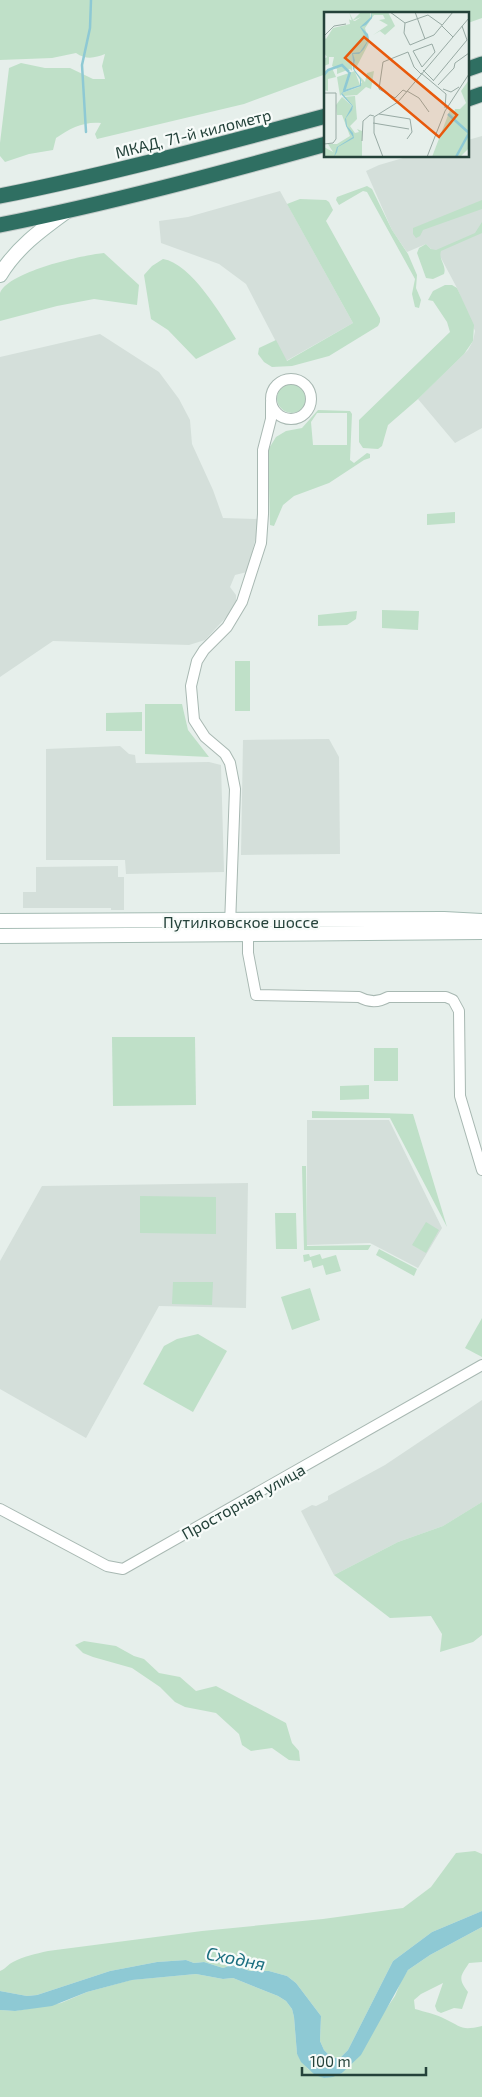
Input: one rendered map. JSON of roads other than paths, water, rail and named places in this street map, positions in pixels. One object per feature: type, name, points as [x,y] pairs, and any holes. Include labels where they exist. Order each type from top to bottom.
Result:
[{"type":"highway","points":[[470,68],[482,64]]},
{"type":"highway","points":[[470,98],[482,94]]},
{"type":"highway","name":"МКАД, 71-й километр","points":[[0,196],[68,182],[200,150],[324,117]]},
{"type":"highway","points":[[0,225],[71,210],[208,176],[324,145]]},
{"type":"main road","points":[[0,275],[19,249],[33,236],[71,210]]},
{"type":"main road","name":"Путилковское шоссе","points":[[248,927],[444,919],[482,921]]},
{"type":"main road","name":"Путилковское шоссе","points":[[0,921],[482,932]]},
{"type":"main road","name":"Путилковское шоссе","points":[[0,936],[230,927]]},
{"type":"street","points":[[230,927],[235,789],[233,772],[225,754],[205,737],[194,720],[191,686],[197,661],[236,615],[262,543],[263,450],[266,437],[271,419],[271,395],[274,388],[280,382],[287,379],[303,382],[311,394],[311,405],[304,415],[296,419],[287,419],[277,424],[266,437]]},
{"type":"street","points":[[272,403],[275,411],[287,419]]},
{"type":"street","points":[[248,927],[248,953],[256,995],[359,997],[367,1001],[382,1001],[388,997],[446,997],[453,1000],[459,1011],[460,1096],[482,1170]]},
{"type":"street","name":"Просторная улица","points":[[0,1509],[107,1566],[123,1569],[482,1364]]},
{"type":"water","points":[[482,1911],[482,1927],[430,1955],[408,1970],[361,2055],[342,2073],[333,2077],[324,2078],[315,2075],[301,2062],[297,2054],[294,2017],[292,2009],[286,2001],[233,1978],[223,1979],[196,1974],[132,1980],[87,1992],[52,2006],[15,2011],[0,2010],[0,1991],[27,1996],[37,1995],[110,1971],[157,1962],[186,1960],[194,1963],[204,1962],[223,1968],[232,1965],[250,1971],[269,1971],[287,1976],[296,1983],[321,2016],[320,2041],[324,2050],[332,2058],[340,2058],[348,2050],[393,1961],[432,1932]]},
{"type":"waterway","points":[[86,132],[82,65],[90,28],[91,0]]},
{"type":"water label","name":"Сходня","points":[[236,1958]]}]
